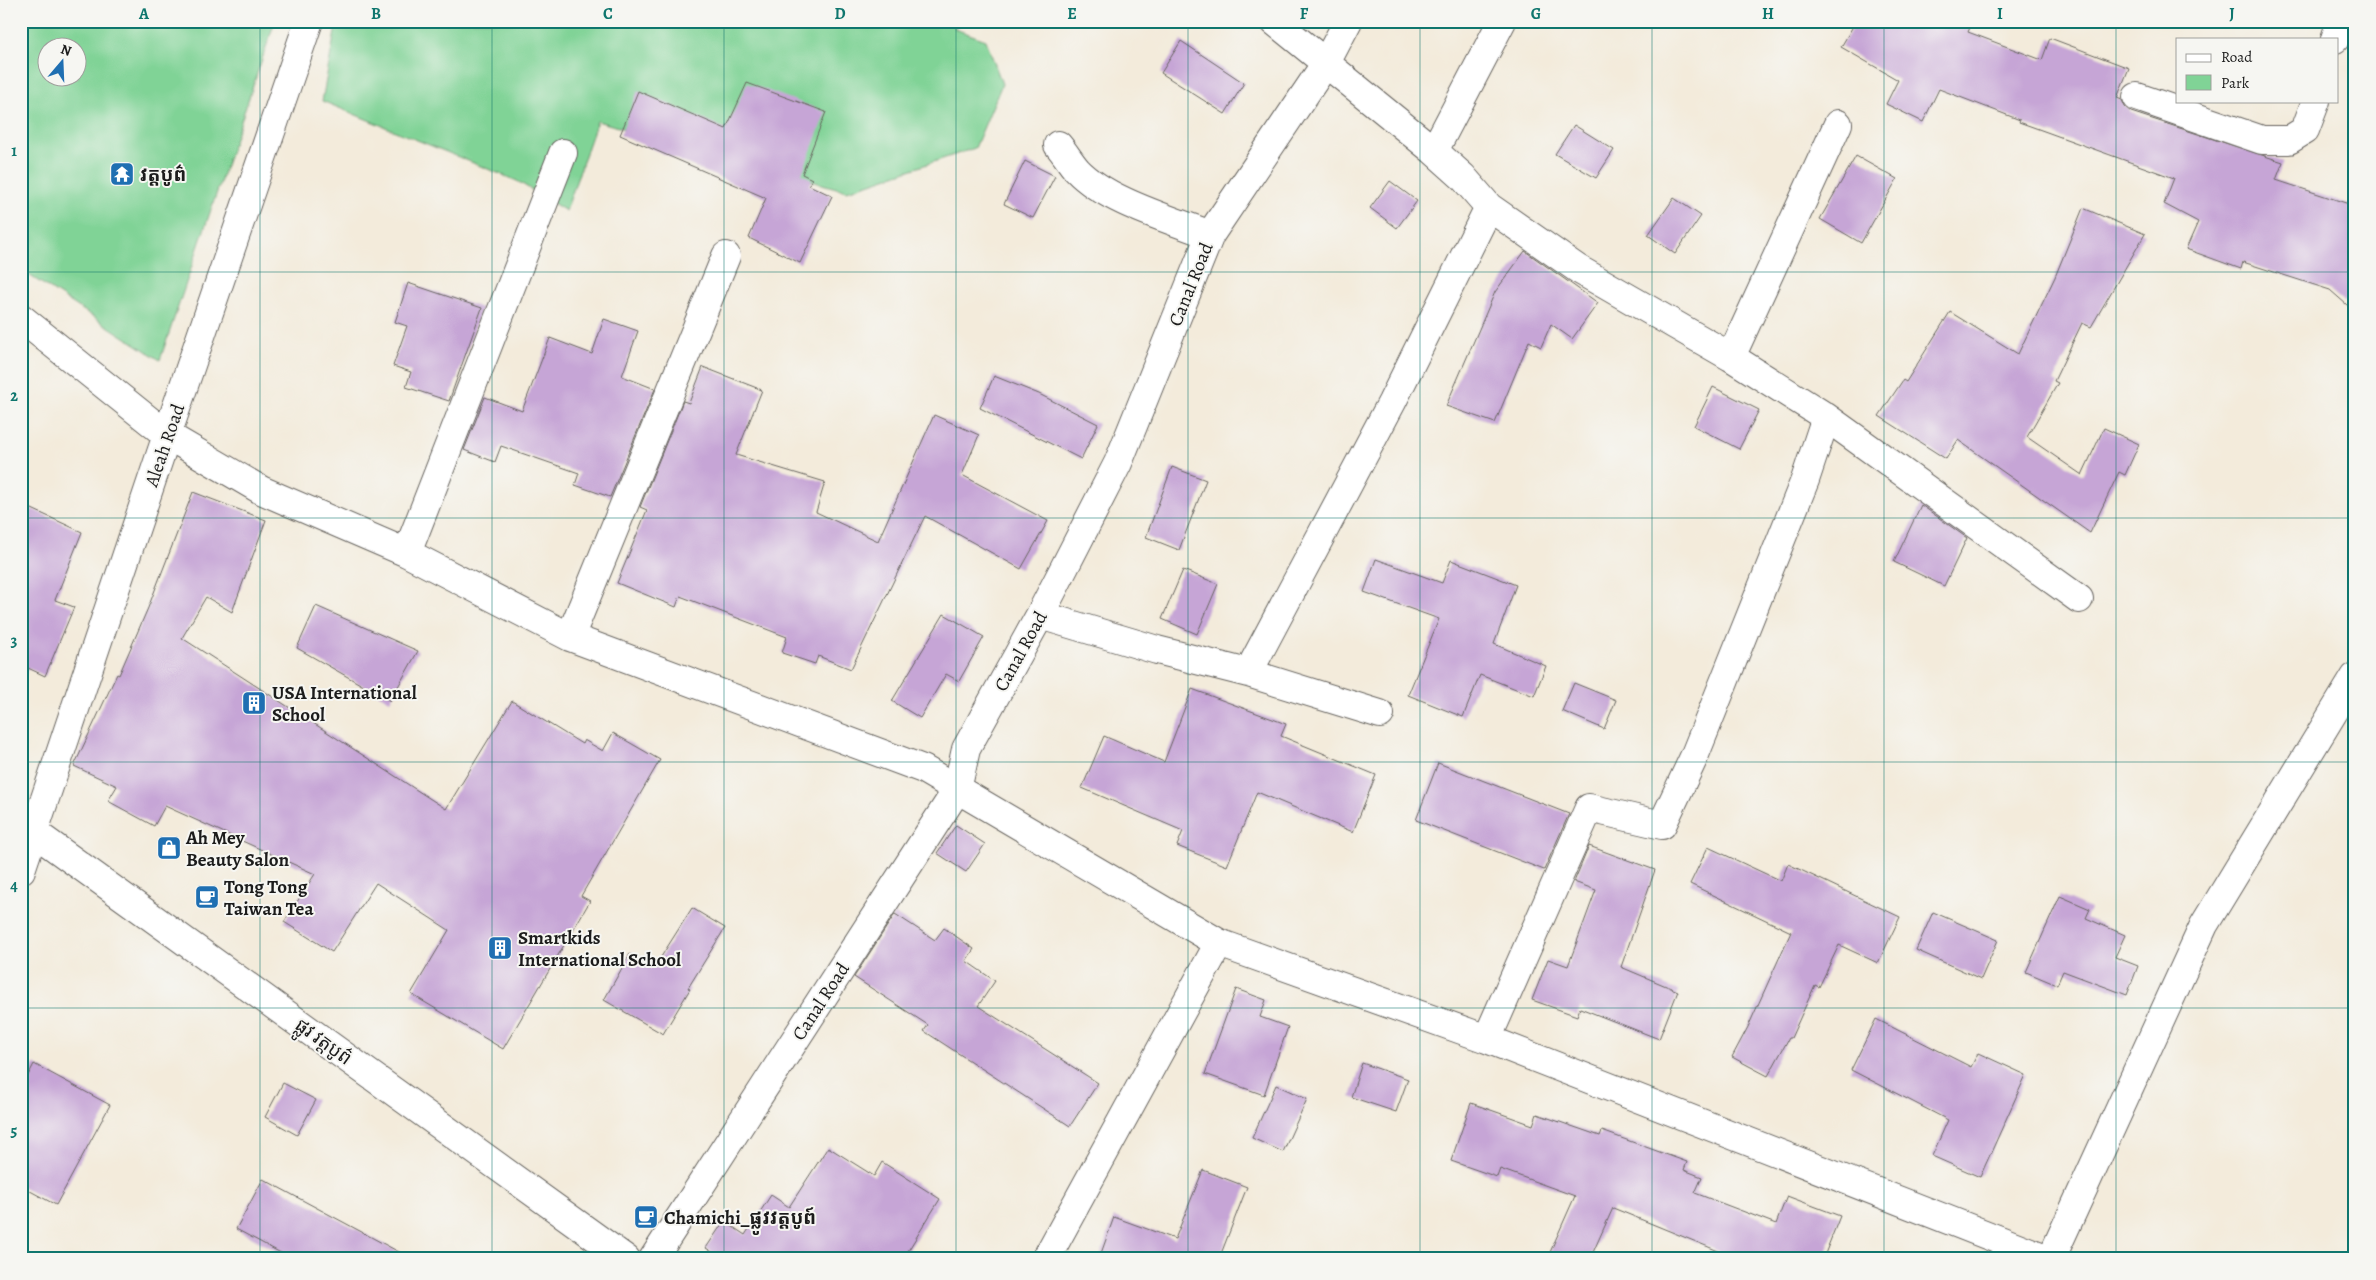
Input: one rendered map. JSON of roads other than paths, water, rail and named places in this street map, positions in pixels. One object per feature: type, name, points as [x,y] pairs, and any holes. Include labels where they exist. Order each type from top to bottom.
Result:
[{"type":"street","name":"Aleah Road","points":[[21,870],[28,828],[167,435],[310,21]]},
{"type":"street","points":[[1274,21],[1434,151],[1463,177],[1489,207],[1578,268],[1731,357],[1826,417],[2079,599]]},
{"type":"street","name":"Canal Road","points":[[652,1259],[957,790],[966,749],[1040,615],[1118,464],[1210,235],[1326,63],[1348,21]]},
{"type":"street","points":[[1434,151],[1502,21]]},
{"type":"street","points":[[2335,38],[2341,21]]},
{"type":"street","points":[[2137,96],[2262,140],[2289,140],[2305,130],[2316,102]]},
{"type":"street","points":[[1731,357],[1838,124]]},
{"type":"street","points":[[1058,145],[1078,170],[1096,185],[1117,197],[1210,235]]},
{"type":"street","points":[[408,554],[563,153]]},
{"type":"street","points":[[1248,673],[1392,402],[1489,207]]},
{"type":"street","points":[[570,636],[726,256]]},
{"type":"street","points":[[21,318],[167,435],[260,490],[408,554],[570,636],[923,768],[957,790],[1219,943],[1487,1040],[2049,1259],[2204,925],[2355,677]]},
{"type":"street","points":[[1487,1040],[1588,808],[1662,825],[1694,757],[1805,480],[1826,417]]},
{"type":"street","points":[[1040,615],[1157,650],[1248,673],[1380,714]]},
{"type":"street","name":"ផ្លូវ វត្តបូព៌","points":[[28,828],[626,1259]]},
{"type":"street","points":[[1046,1259],[1219,943]]},
{"type":"place","name":"វត្តបូព៌","points":[[122,174]]},
{"type":"place","name":"USA International School","points":[[254,703]]},
{"type":"place","name":"Ah Mey Beauty Salon","points":[[169,848]]},
{"type":"place","name":"Tong Tong Taiwan Tea","points":[[207,897]]},
{"type":"place","name":"Smartkids International School","points":[[500,948]]},
{"type":"place","name":"Chamichi_ផ្លូវវត្តបូព៍","points":[[646,1217]]}]
